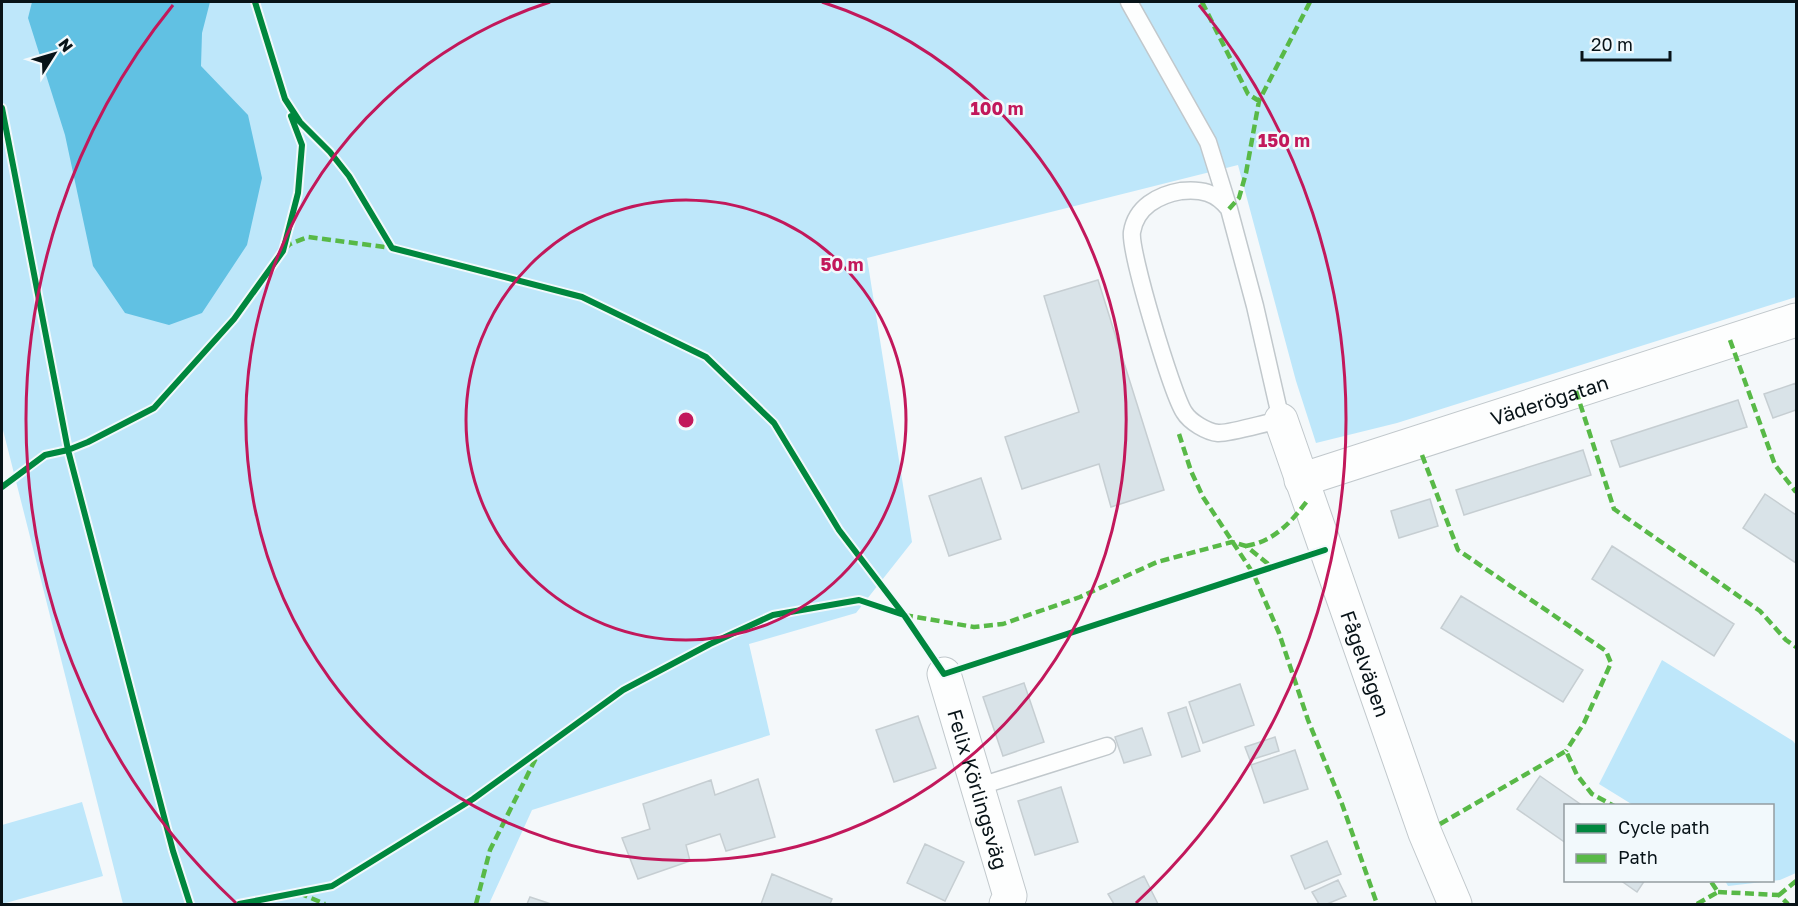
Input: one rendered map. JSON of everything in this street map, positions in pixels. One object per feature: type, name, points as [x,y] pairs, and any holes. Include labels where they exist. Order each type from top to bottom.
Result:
[{"type":"street","name":"Väderögatan","points":[[1301,480],[1797,320]]},
{"type":"street","name":"Fågelvägen","points":[[1281,420],[1425,833],[1455,904]]},
{"type":"street","name":"Felix Körlingsväg","points":[[944,674],[1010,896],[1006,904]]},
{"type":"lane","points":[[1129,2],[1208,142],[1229,209],[1255,306],[1281,420],[1219,434],[1202,428],[1184,414],[1135,260],[1132,234],[1141,210],[1166,194],[1194,190],[1210,192],[1223,201],[1229,209]]},
{"type":"lane","points":[[977,787],[1107,746]]},
{"type":"shaded area","points":[[2,2],[1796,2],[1796,297],[1397,423],[1316,443],[1296,381],[1238,165],[867,258],[912,542],[856,613],[749,644],[770,735],[532,810],[489,904],[123,904],[2,426]]},
{"type":"shaded area","points":[[1662,660],[1796,745],[1796,873],[1774,881],[1774,804],[1631,804],[1599,784]]},
{"type":"shaded area","points":[[82,802],[103,876],[2,904],[2,825]]},
{"type":"shaded area","points":[[1726,882],[1763,882],[1728,886]]},
{"type":"water","points":[[32,2],[210,2],[202,33],[201,66],[248,115],[262,178],[247,245],[202,313],[169,325],[125,313],[93,266],[65,135],[28,18]]},
{"type":"building","points":[[1098,280],[1164,490],[1111,507],[1099,464],[1022,489],[1005,437],[1079,412],[1044,296]]},
{"type":"building","points":[[1796,383],[1796,410],[1773,418],[1764,394]]},
{"type":"building","points":[[1738,400],[1747,427],[1620,467],[1611,441]]},
{"type":"building","points":[[1583,450],[1591,475],[1464,515],[1456,490]]},
{"type":"building","points":[[981,478],[1001,539],[949,556],[929,496]]},
{"type":"building","points":[[1765,494],[1796,515],[1796,563],[1743,528]]},
{"type":"building","points":[[1430,499],[1438,526],[1399,538],[1391,511]]},
{"type":"building","points":[[1612,546],[1734,624],[1714,656],[1592,579]]},
{"type":"building","points":[[1461,596],[1583,670],[1563,702],[1441,628]]},
{"type":"building","points":[[1024,683],[1044,742],[1003,756],[983,697]]},
{"type":"building","points":[[1240,684],[1254,725],[1203,743],[1189,702]]},
{"type":"building","points":[[1186,707],[1200,751],[1182,757],[1168,713]]},
{"type":"building","points":[[918,716],[936,768],[894,782],[876,730]]},
{"type":"building","points":[[1142,728],[1151,755],[1124,763],[1115,737]]},
{"type":"building","points":[[1275,737],[1279,751],[1250,760],[1245,747]]},
{"type":"building","points":[[1295,750],[1308,789],[1264,803],[1251,765]]},
{"type":"building","points":[[1540,776],[1580,804],[1564,804],[1564,842],[1517,809]]},
{"type":"building","points":[[758,779],[775,837],[726,851],[720,834],[686,845],[690,861],[638,879],[622,838],[650,829],[643,804],[711,780],[715,795]]},
{"type":"building","points":[[1061,787],[1078,842],[1035,855],[1018,801]]},
{"type":"building","points":[[1327,841],[1341,874],[1305,889],[1291,856]]},
{"type":"building","points":[[925,844],[964,862],[945,901],[907,883]]},
{"type":"building","points":[[772,874],[832,899],[830,904],[761,904]]},
{"type":"building","points":[[1144,876],[1158,904],[1114,904],[1108,894]]},
{"type":"building","points":[[1338,880],[1346,896],[1327,904],[1319,904],[1312,892]]},
{"type":"building","points":[[1623,882],[1644,882],[1637,892]]},
{"type":"building","points":[[530,897],[551,904],[527,904]]},
{"type":"marked path","points":[[1202,2],[1248,94],[1259,101]]},
{"type":"marked path","points":[[1229,209],[1239,198],[1246,173],[1259,101],[1310,2]]},
{"type":"marked path","points":[[285,249],[290,244],[308,237],[392,248]]},
{"type":"marked path","points":[[1730,340],[1775,465],[1796,492]]},
{"type":"marked path","points":[[1576,391],[1614,509],[1760,611],[1786,640],[1796,647]]},
{"type":"marked path","points":[[1179,434],[1191,471],[1203,497],[1253,573],[1279,633],[1308,720],[1342,804],[1377,904]]},
{"type":"marked path","points":[[1422,455],[1458,550],[1606,651],[1611,663],[1584,723],[1566,751]]},
{"type":"marked path","points":[[1246,546],[1274,535],[1289,523],[1308,500]]},
{"type":"marked path","points":[[904,615],[974,627],[1003,624],[1080,597],[1157,562],[1232,542],[1246,546],[1272,567]]},
{"type":"marked path","points":[[1440,824],[1566,751],[1577,775],[1592,794],[1610,804]]},
{"type":"marked path","points":[[476,904],[490,850],[536,758]]},
{"type":"marked path","points":[[1779,895],[1796,881]]},
{"type":"marked path","points":[[1697,904],[1718,892],[1711,882]]},
{"type":"marked path","points":[[1718,892],[1779,895],[1788,904]]},
{"type":"marked path","points":[[299,893],[325,904]]},
{"type":"cycle path","points":[[255,2],[285,99],[300,122],[330,152],[349,176],[392,248],[582,297],[706,357],[774,423],[839,530],[904,615]]},
{"type":"cycle path","points":[[2,108],[68,450],[173,851],[190,904]]},
{"type":"cycle path","points":[[2,487],[45,455],[68,450],[88,442],[154,408],[234,319],[283,251],[298,193],[302,145],[291,116]]},
{"type":"cycle path","points":[[239,904],[332,886],[473,799],[623,690],[710,644],[773,615],[859,600],[904,615],[944,674],[1325,550]]}]
